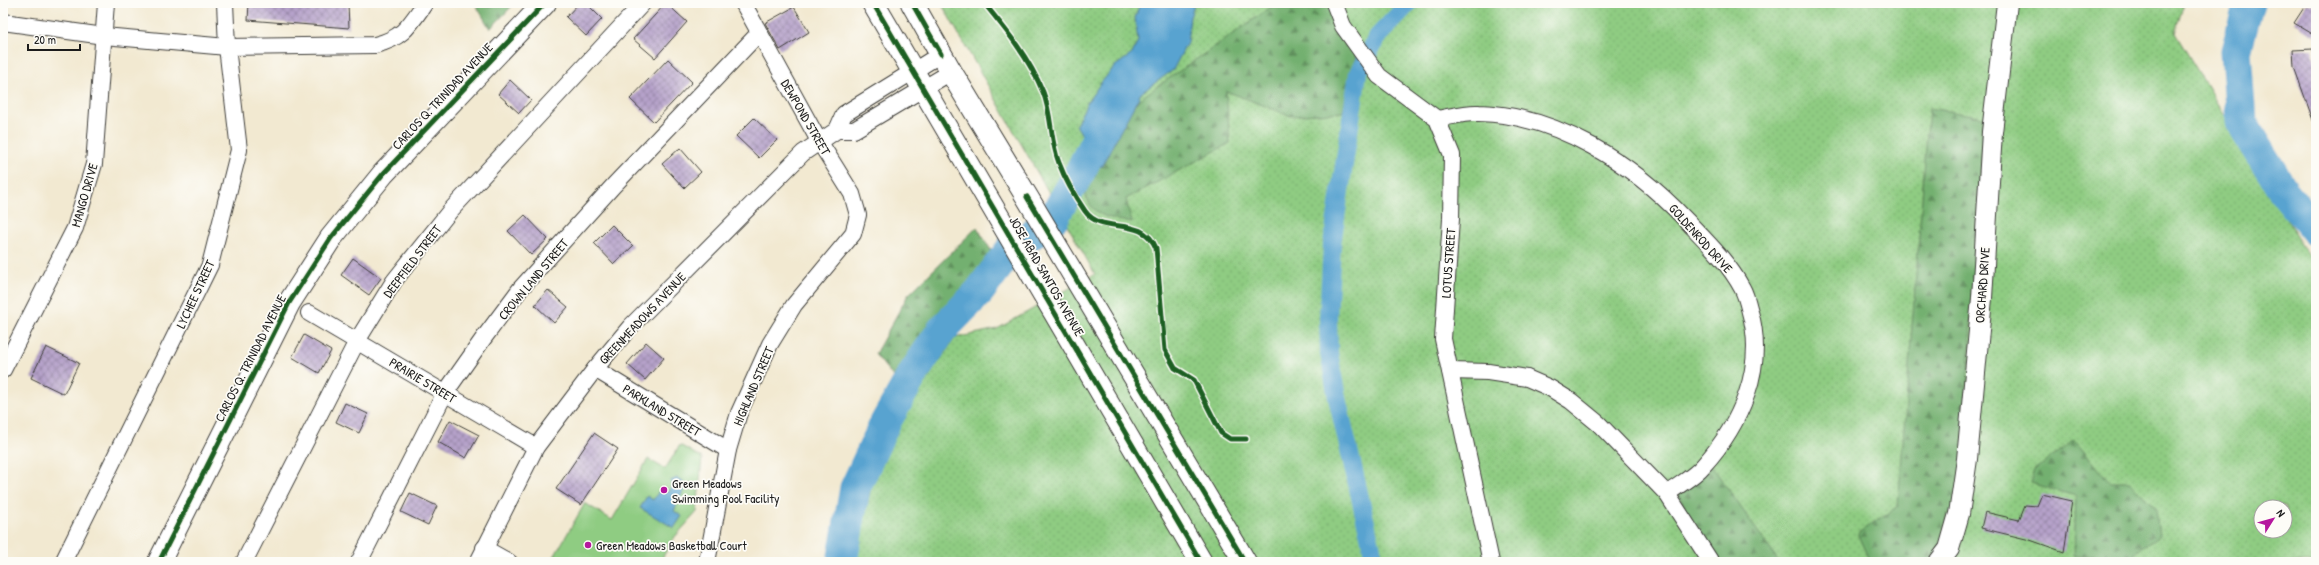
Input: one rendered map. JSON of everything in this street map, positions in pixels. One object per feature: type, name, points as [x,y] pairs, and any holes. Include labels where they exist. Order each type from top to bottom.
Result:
[{"type":"main road","name":"CARLOS Q. TRINIDAD AVENUE","points":[[159,562],[289,303],[331,238],[383,174],[545,3]]},
{"type":"main road","name":"JOSE ABAD SANTOS AVENUE","points":[[873,3],[1201,562]]},
{"type":"main road","name":"JOSE ABAD SANTOS AVENUE","points":[[912,3],[946,63],[1028,197],[1058,250],[1245,562]]},
{"type":"street","name":"MANGO DRIVE","points":[[3,370],[75,228],[94,164],[106,3]]},
{"type":"street","name":"LYCHEE STREET","points":[[63,562],[210,265],[239,150],[227,47],[225,3]]},
{"type":"street","points":[[3,22],[104,36],[227,47],[375,46],[391,41],[404,32],[425,3]]},
{"type":"street","name":"DEEPFIELD STREET","points":[[244,562],[357,341],[394,281],[450,211],[643,3]]},
{"type":"street","name":"DEWPOND STREET","points":[[743,3],[819,141],[852,194],[858,215],[853,234]]},
{"type":"street","name":"LOTUS STREET","points":[[1334,3],[1344,26],[1379,76],[1436,119],[1452,155],[1451,219],[1443,339],[1491,562]]},
{"type":"street","name":"ORCHARD DRIVE","points":[[1939,562],[1949,549],[1959,514],[1967,459],[1982,298],[1992,132],[2007,3]]},
{"type":"street","name":"CROWN LAND STREET","points":[[359,562],[445,393],[522,288],[614,185],[759,33]]},
{"type":"street","name":"GREENMEADOWS AVENUE","points":[[481,555],[536,447],[595,369],[630,327],[803,153],[837,130],[844,114],[918,80],[946,63]]},
{"type":"street","name":"GOLDENROD DRIVE","points":[[1436,119],[1478,112],[1527,120],[1578,139],[1620,164],[1666,198],[1725,261],[1743,290],[1752,320],[1756,350],[1753,376],[1744,401],[1729,430],[1703,467],[1667,494]]},
{"type":"street","name":"HIGHLAND STREET","points":[[707,562],[728,450],[739,413],[770,344],[794,305],[853,234]]},
{"type":"street","name":"PRAIRIE STREET","points":[[310,313],[536,447]]},
{"type":"street","name":"PARKLAND STREET","points":[[595,369],[728,450]]},
{"type":"street","points":[[1450,371],[1488,372],[1519,377],[1550,388],[1571,401],[1598,424],[1667,494],[1711,562]]},
{"type":"street","points":[[481,555],[509,562]]},
{"type":"green space","points":[[475,3],[515,3],[490,29]]},
{"type":"green space","points":[[941,3],[2184,3],[2175,33],[2316,268],[2316,562],[855,562],[871,487],[909,406],[955,338],[997,329],[1095,274]]},
{"type":"green space","points":[[1277,3],[1331,3],[1356,56],[1343,112],[1291,116],[1226,91],[1230,143],[1126,199],[1132,223],[1111,218],[1097,212],[1088,201],[1081,180],[1138,100]]},
{"type":"green space","points":[[1929,108],[1984,117],[1959,514],[1948,513],[1942,551],[1930,562],[1871,562],[1858,533],[1898,506]]},
{"type":"green space","points":[[977,227],[995,257],[898,383],[875,354],[908,295]]},
{"type":"green space","points":[[2074,440],[2110,482],[2129,482],[2156,508],[2159,536],[2129,557],[2074,555],[2076,496],[2031,483],[2035,470]]},
{"type":"green space","points":[[680,445],[702,458],[697,512],[673,539],[660,562],[551,562],[585,503],[612,520],[648,459],[665,469]]},
{"type":"green space","points":[[1712,466],[1779,562],[1714,562],[1678,494]]},
{"type":"water","points":[[1140,3],[1195,3],[1190,17],[1187,43],[1173,70],[1141,93],[1101,167],[1076,125],[1088,101],[1100,84],[1115,66],[1132,54],[1138,41],[1135,18]]},
{"type":"water","points":[[677,478],[683,481],[685,487],[674,511],[682,516],[674,528],[640,508],[647,496],[653,500],[659,491],[662,493],[670,491],[672,484],[670,481]]},
{"type":"building","points":[[249,3],[348,3],[349,28],[248,20]]},
{"type":"building","points":[[579,3],[586,3],[602,19],[586,36],[566,17]]},
{"type":"building","points":[[666,3],[687,22],[655,58],[633,39]]},
{"type":"building","points":[[2307,3],[2316,3],[2316,36],[2294,23]]},
{"type":"building","points":[[794,7],[809,32],[780,50],[765,23]]},
{"type":"building","points":[[2313,49],[2316,69],[2314,123],[2294,67],[2293,50]]},
{"type":"building","points":[[668,59],[692,82],[654,122],[630,99]]},
{"type":"building","points":[[510,80],[531,100],[519,113],[498,94]]},
{"type":"building","points":[[754,118],[777,140],[759,158],[736,136]]},
{"type":"building","points":[[680,148],[701,172],[684,188],[662,164]]},
{"type":"building","points":[[525,215],[548,239],[531,255],[508,231]]},
{"type":"building","points":[[612,225],[633,246],[614,264],[594,243]]},
{"type":"building","points":[[353,258],[381,278],[369,295],[341,275]]},
{"type":"building","points":[[548,290],[568,307],[554,323],[535,305]]},
{"type":"building","points":[[304,335],[331,351],[319,373],[292,357]]},
{"type":"building","points":[[646,342],[664,358],[645,380],[627,364]]},
{"type":"building","points":[[46,347],[79,363],[64,394],[31,378]]},
{"type":"building","points":[[345,403],[368,414],[359,433],[336,422]]},
{"type":"building","points":[[450,420],[479,435],[466,458],[438,442]]},
{"type":"building","points":[[594,433],[618,449],[581,505],[556,489]]},
{"type":"building","points":[[410,493],[437,506],[428,525],[401,512]]},
{"type":"building","points":[[2042,494],[2072,501],[2064,552],[2030,540],[1981,528],[1985,512],[2019,520],[2025,505],[2037,506]]},
{"type":"waterway","points":[[1375,562],[1337,398],[1329,353],[1328,318],[1332,244],[1358,73],[1378,36],[1409,3]]},
{"type":"waterway","points":[[2249,3],[2236,51],[2241,122],[2285,193],[2316,231]]},
{"type":"waterway","points":[[842,562],[855,488],[885,423],[914,372],[942,330],[979,292],[1011,249],[1052,220],[1081,170],[1110,112]]},
{"type":"cycle path","points":[[159,562],[289,303],[331,238],[383,174],[545,3]]},
{"type":"cycle path","points":[[873,3],[1201,562]]},
{"type":"cycle path","points":[[912,3],[941,54]]},
{"type":"cycle path","points":[[984,3],[1017,45],[1043,92],[1048,109],[1056,155],[1064,175],[1085,211],[1092,218],[1101,223],[1141,231],[1150,238],[1156,248],[1165,350],[1175,368],[1194,380],[1221,433],[1230,439],[1246,439]]},
{"type":"cycle path","points":[[1027,197],[1245,562]]},
{"type":"place","name":"Green Meadows Swimming Pool Facility","points":[[664,490]]},
{"type":"place","name":"Green Meadows Basketball Court","points":[[588,545]]}]
